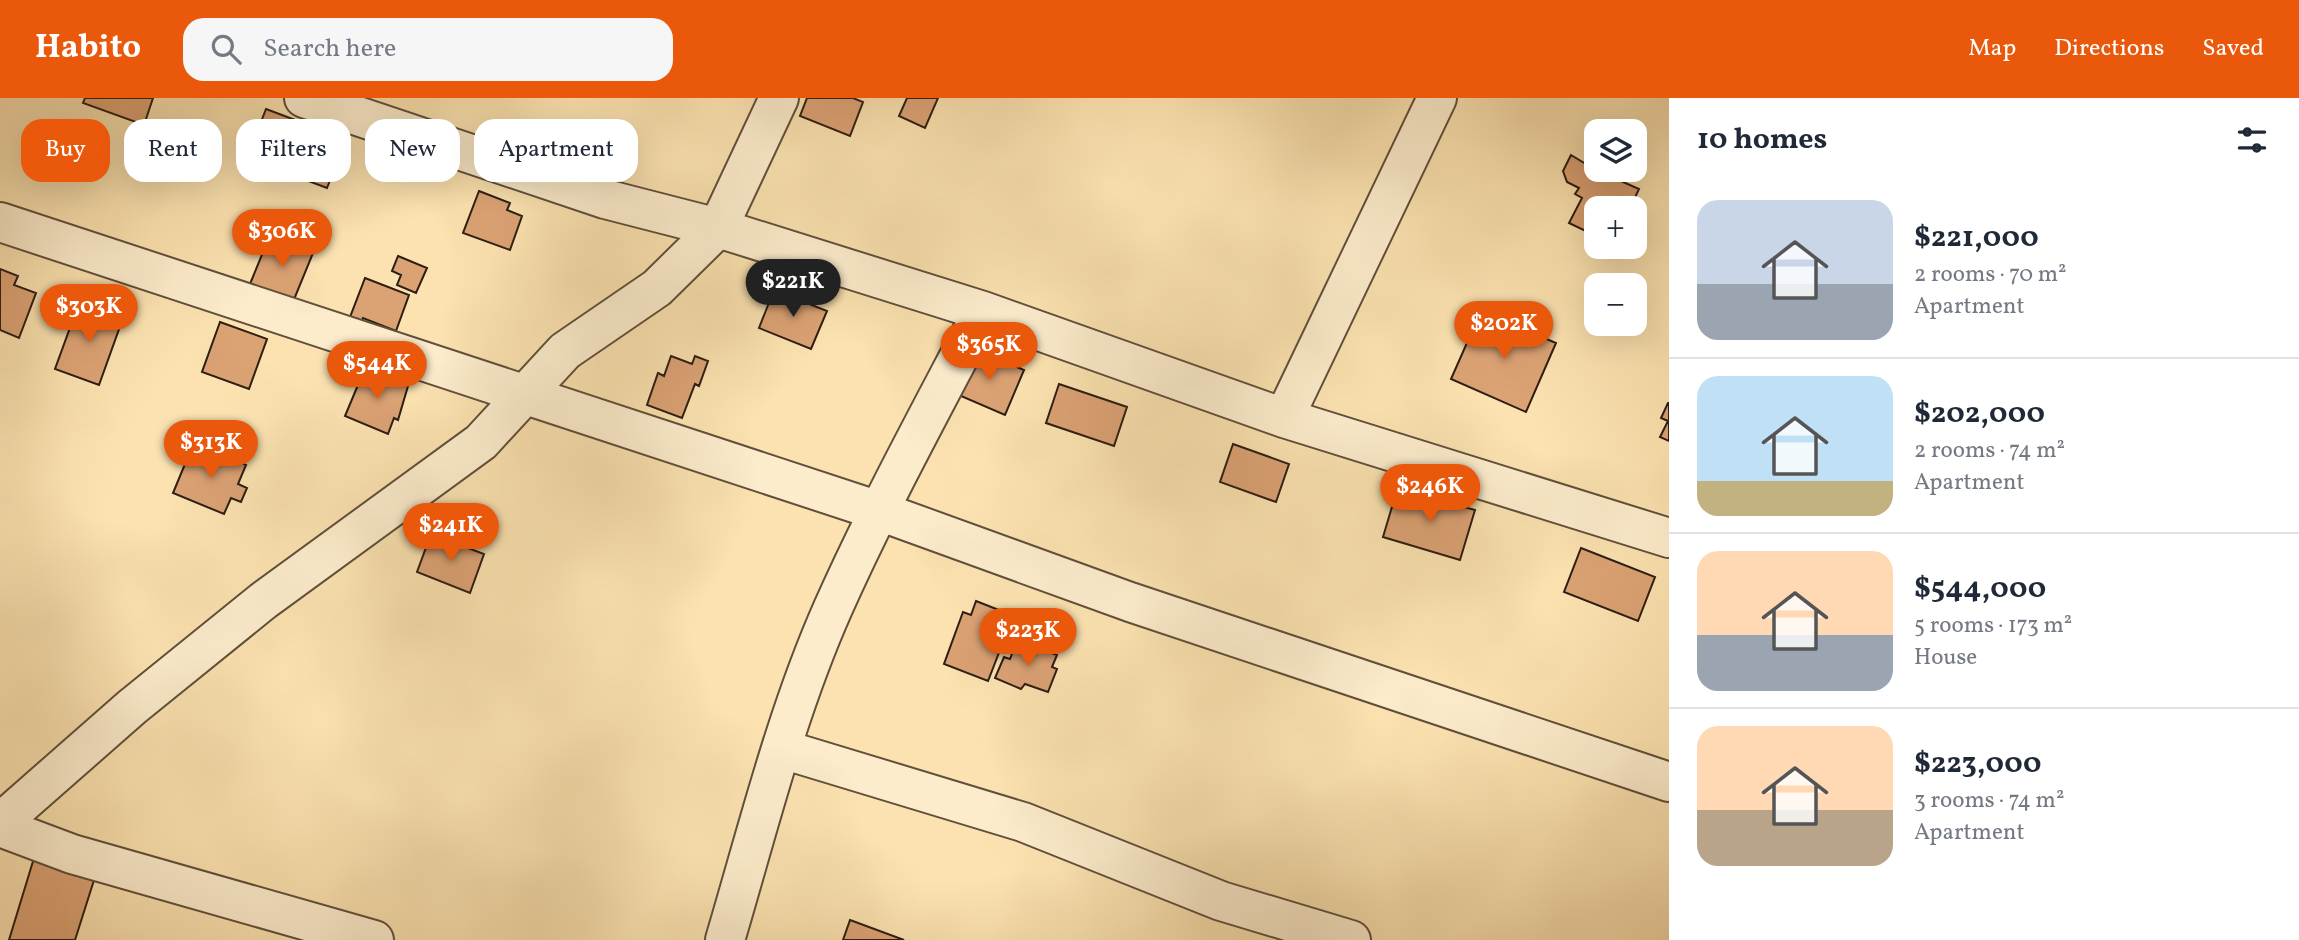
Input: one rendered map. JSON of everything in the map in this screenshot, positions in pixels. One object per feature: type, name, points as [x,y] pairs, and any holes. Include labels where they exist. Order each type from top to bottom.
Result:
[{"type":"street","points":[[304,98],[605,199],[718,228],[983,311],[1284,418],[1669,538]]},
{"type":"street","points":[[374,940],[72,854],[0,825],[132,708],[263,601],[481,442],[565,351],[657,288],[718,228],[779,98]]},
{"type":"street","points":[[1284,418],[1437,98]]},
{"type":"street","points":[[0,222],[879,512],[1130,602],[1669,782]]},
{"type":"street","points":[[725,940],[782,749],[833,609],[879,512],[983,311]]},
{"type":"street","points":[[782,749],[1023,822],[1221,901],[1351,940]]},
{"type":"building","points":[[85,98],[153,98],[146,119],[127,119],[83,103]]},
{"type":"building","points":[[807,98],[853,98],[863,102],[850,136],[800,116]]},
{"type":"building","points":[[907,98],[938,98],[925,128],[899,116]]},
{"type":"building","points":[[266,109],[293,119],[262,119]]},
{"type":"building","points":[[1571,155],[1584,163],[1584,182],[1623,182],[1639,189],[1636,196],[1584,196],[1584,230],[1569,223],[1582,198],[1575,194],[1579,188],[1567,182],[1563,171]]},
{"type":"building","points":[[311,182],[329,182],[327,188]]},
{"type":"building","points":[[479,191],[510,203],[507,210],[522,216],[510,250],[463,233]]},
{"type":"building","points":[[270,235],[313,253],[293,302],[250,284]]},
{"type":"building","points":[[398,256],[427,268],[416,293],[397,285],[401,275],[392,271]]},
{"type":"building","points":[[0,269],[18,276],[14,285],[36,293],[19,338],[0,330]]},
{"type":"building","points":[[365,278],[409,295],[396,331],[363,318],[359,330],[347,325]]},
{"type":"building","points":[[774,290],[827,311],[811,349],[759,328]]},
{"type":"building","points":[[79,303],[123,318],[99,385],[55,369]]},
{"type":"building","points":[[1481,311],[1556,343],[1526,412],[1451,379]]},
{"type":"building","points":[[220,322],[267,339],[249,389],[202,372]]},
{"type":"building","points":[[973,348],[1024,370],[1005,415],[954,393]]},
{"type":"building","points":[[671,356],[692,364],[695,356],[708,361],[699,386],[695,384],[682,418],[647,405],[658,373],[664,376]]},
{"type":"building","points":[[365,368],[408,386],[398,420],[394,418],[388,434],[345,416]]},
{"type":"building","points":[[1059,384],[1127,407],[1114,446],[1046,423]]},
{"type":"building","points":[[1668,403],[1669,441],[1660,437],[1668,421],[1661,418]]},
{"type":"building","points":[[1233,444],[1289,464],[1276,502],[1220,482]]},
{"type":"building","points":[[192,447],[206,453],[208,449],[246,465],[238,484],[247,488],[241,502],[231,498],[224,514],[173,493]]},
{"type":"building","points":[[1397,490],[1427,499],[1429,490],[1447,495],[1445,502],[1475,510],[1460,560],[1383,537]]},
{"type":"building","points":[[431,534],[484,554],[470,593],[417,572]]},
{"type":"building","points":[[1581,548],[1655,577],[1638,621],[1564,592]]},
{"type":"building","points":[[976,601],[999,610],[995,619],[1002,622],[999,628],[1007,632],[988,681],[944,664],[963,612],[971,615]]},
{"type":"building","points":[[1017,640],[1057,655],[1052,667],[1057,669],[1048,692],[1025,684],[1021,689],[995,678],[1004,657],[1010,659]]},
{"type":"building","points":[[34,858],[95,877],[75,940],[9,940]]},
{"type":"building","points":[[850,920],[904,940],[843,940]]}]
